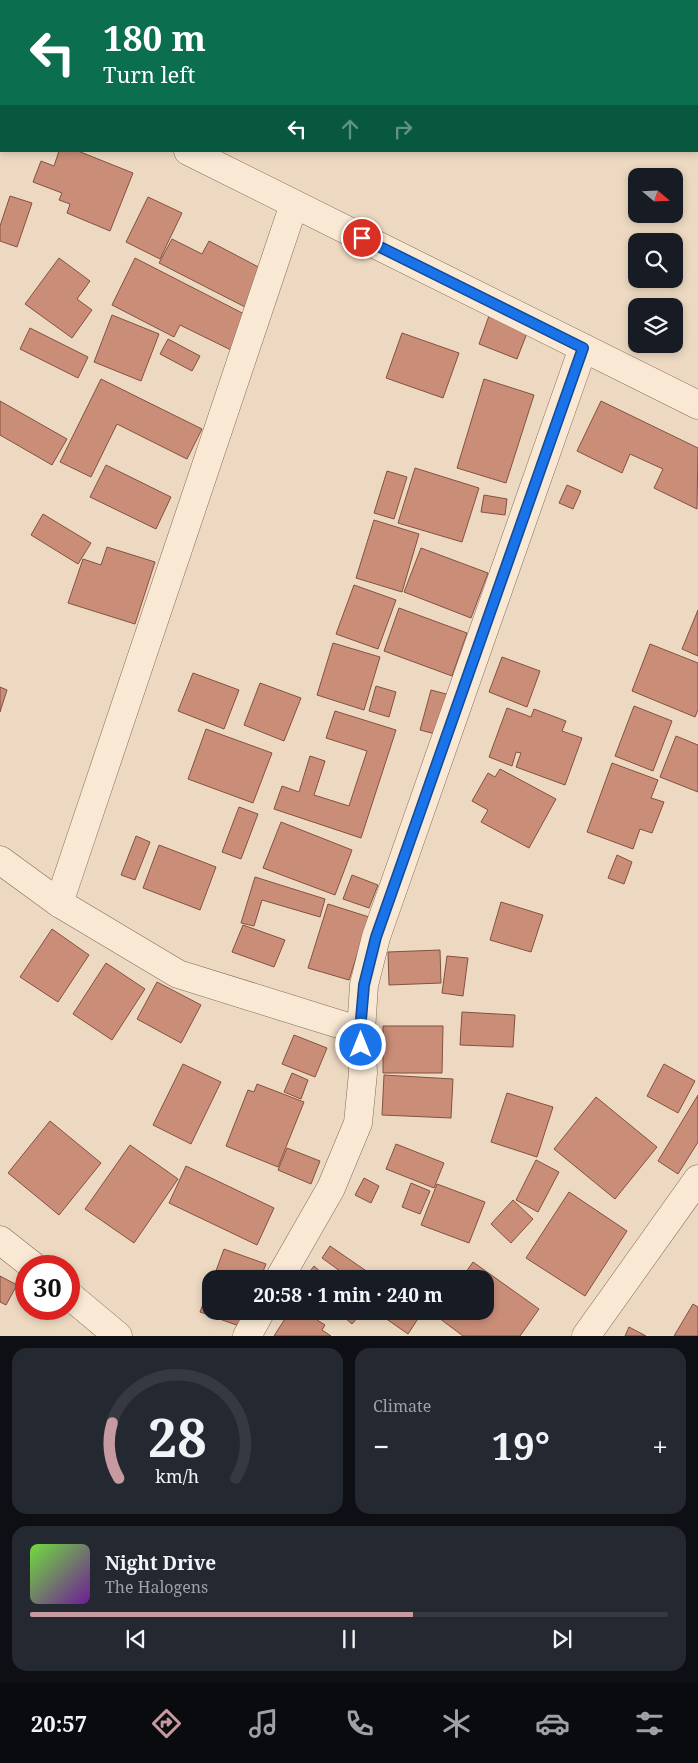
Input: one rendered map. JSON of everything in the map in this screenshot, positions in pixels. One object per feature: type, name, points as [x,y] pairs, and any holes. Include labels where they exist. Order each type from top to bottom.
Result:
[{"type":"street","points":[[192,152],[226,160],[294,204],[698,405]]},
{"type":"street","points":[[59,903],[294,204]]},
{"type":"street","points":[[284,1270],[331,1188],[358,1123],[363,1073],[360,1031],[364,985],[376,937],[583,348]]},
{"type":"street","points":[[0,860],[59,903],[178,974],[360,1031]]},
{"type":"street","points":[[586,1336],[698,1178]]},
{"type":"street","points":[[0,1240],[19,1255]]},
{"type":"street","points":[[80,1304],[118,1336]]},
{"type":"street","points":[[247,1336],[256,1320]]},
{"type":"building","points":[[59,152],[80,152],[133,173],[110,231],[67,213],[70,204],[59,200],[62,193],[33,182],[41,161],[54,166]]},
{"type":"building","points":[[10,196],[32,203],[17,247],[0,241],[0,226]]},
{"type":"building","points":[[148,197],[182,213],[160,259],[126,242]]},
{"type":"building","points":[[172,239],[202,254],[209,241],[266,271],[247,308],[159,263]]},
{"type":"building","points":[[59,258],[90,281],[77,299],[92,310],[72,338],[25,304]]},
{"type":"building","points":[[135,258],[250,317],[233,351],[180,325],[174,337],[112,305]]},
{"type":"building","points":[[490,313],[529,328],[517,359],[479,344]]},
{"type":"building","points":[[112,315],[159,334],[141,381],[94,362]]},
{"type":"building","points":[[30,328],[88,357],[78,378],[20,349]]},
{"type":"building","points":[[402,333],[459,353],[443,398],[386,378]]},
{"type":"building","points":[[168,339],[200,356],[192,371],[160,354]]},
{"type":"building","points":[[101,379],[202,429],[187,459],[117,424],[91,477],[60,462]]},
{"type":"building","points":[[484,379],[534,395],[506,483],[457,468]]},
{"type":"building","points":[[0,401],[67,439],[52,465],[0,435]]},
{"type":"building","points":[[601,401],[698,448],[697,509],[654,488],[663,469],[630,454],[622,473],[577,451]]},
{"type":"building","points":[[106,465],[171,497],[156,529],[90,497]]},
{"type":"building","points":[[415,468],[479,488],[462,542],[398,523]]},
{"type":"building","points":[[387,471],[407,477],[394,519],[374,513]]},
{"type":"building","points":[[567,485],[581,491],[573,509],[559,503]]},
{"type":"building","points":[[484,495],[507,499],[505,515],[481,512]]},
{"type":"building","points":[[43,514],[91,543],[78,564],[31,535]]},
{"type":"building","points":[[374,520],[419,534],[402,592],[356,578]]},
{"type":"building","points":[[107,547],[155,562],[135,624],[68,603],[83,559],[101,565]]},
{"type":"building","points":[[421,548],[488,573],[471,618],[404,592]]},
{"type":"building","points":[[354,585],[396,600],[378,649],[336,634]]},
{"type":"building","points":[[399,608],[467,633],[452,676],[384,651]]},
{"type":"building","points":[[698,610],[698,656],[682,649]]},
{"type":"building","points":[[333,643],[380,657],[364,710],[317,695]]},
{"type":"building","points":[[650,644],[698,663],[698,710],[695,717],[632,691]]},
{"type":"building","points":[[502,657],[540,671],[527,707],[489,692]]},
{"type":"building","points":[[193,673],[239,690],[224,729],[178,711]]},
{"type":"building","points":[[260,683],[301,698],[284,741],[244,725]]},
{"type":"building","points":[[376,686],[396,692],[389,717],[369,711]]},
{"type":"building","points":[[0,687],[7,690],[0,712]]},
{"type":"building","points":[[431,690],[450,695],[439,735],[420,730]]},
{"type":"building","points":[[634,706],[672,721],[653,771],[615,756]]},
{"type":"building","points":[[507,708],[531,717],[534,709],[566,721],[562,731],[582,738],[565,785],[516,767],[521,753],[516,752],[512,766],[489,757]]},
{"type":"building","points":[[335,711],[396,730],[361,838],[274,809],[282,786],[299,792],[310,756],[325,761],[314,795],[349,806],[367,751],[326,738]]},
{"type":"building","points":[[206,729],[272,753],[253,803],[188,779]]},
{"type":"building","points":[[676,736],[698,745],[698,792],[660,777]]},
{"type":"building","points":[[612,763],[658,780],[651,798],[664,802],[652,833],[640,829],[633,849],[587,832]]},
{"type":"building","points":[[500,769],[556,799],[529,848],[481,822],[488,810],[472,801],[488,773],[495,777]]},
{"type":"building","points":[[239,807],[258,814],[241,859],[222,852]]},
{"type":"building","points":[[281,822],[352,850],[335,895],[263,868]]},
{"type":"building","points":[[136,836],[150,842],[135,880],[121,875]]},
{"type":"building","points":[[159,845],[216,867],[200,910],[143,888]]},
{"type":"building","points":[[617,855],[632,862],[624,884],[608,878]]},
{"type":"building","points":[[352,875],[378,885],[369,908],[343,899]]},
{"type":"building","points":[[255,877],[325,899],[320,917],[262,900],[254,926],[241,923]]},
{"type":"building","points":[[501,902],[543,915],[531,952],[490,940]]},
{"type":"building","points":[[328,904],[369,917],[349,980],[308,968]]},
{"type":"building","points":[[243,925],[285,940],[274,967],[232,952]]},
{"type":"building","points":[[52,929],[89,955],[58,1002],[20,977]]},
{"type":"building","points":[[440,950],[441,983],[389,985],[388,952]]},
{"type":"building","points":[[447,956],[468,958],[463,996],[442,993]]},
{"type":"building","points":[[106,963],[145,989],[112,1040],[73,1014]]},
{"type":"building","points":[[157,982],[201,1005],[181,1043],[137,1019]]},
{"type":"building","points":[[462,1012],[515,1015],[513,1047],[460,1045]]},
{"type":"building","points":[[383,1026],[443,1026],[442,1073],[383,1073]]},
{"type":"building","points":[[294,1035],[327,1048],[315,1077],[282,1064]]},
{"type":"building","points":[[183,1064],[221,1082],[191,1144],[153,1125]]},
{"type":"building","points":[[664,1064],[695,1081],[678,1113],[647,1096]]},
{"type":"building","points":[[292,1073],[308,1080],[301,1099],[284,1092]]},
{"type":"building","points":[[384,1075],[453,1079],[451,1118],[382,1115]]},
{"type":"building","points":[[257,1084],[304,1102],[278,1167],[226,1146],[248,1090],[254,1092]]},
{"type":"building","points":[[507,1093],[553,1107],[537,1157],[491,1142]]},
{"type":"building","points":[[698,1095],[698,1142],[678,1174],[658,1161]]},
{"type":"building","points":[[596,1097],[657,1147],[615,1199],[554,1149]]},
{"type":"building","points":[[50,1121],[101,1163],[59,1215],[8,1173]]},
{"type":"building","points":[[396,1144],[444,1163],[434,1188],[386,1169]]},
{"type":"building","points":[[130,1145],[178,1179],[134,1243],[85,1209]]},
{"type":"building","points":[[287,1148],[320,1161],[311,1184],[278,1170]]},
{"type":"building","points":[[536,1160],[559,1172],[538,1212],[516,1200]]},
{"type":"building","points":[[186,1166],[274,1208],[257,1245],[169,1203]]},
{"type":"building","points":[[364,1178],[379,1186],[371,1203],[355,1195]]},
{"type":"building","points":[[411,1183],[430,1191],[420,1214],[402,1207]]},
{"type":"building","points":[[437,1184],[485,1202],[469,1243],[421,1225]]},
{"type":"building","points":[[569,1192],[627,1231],[585,1296],[526,1258]]},
{"type":"building","points":[[513,1200],[533,1219],[511,1243],[491,1224]]},
{"type":"building","points":[[330,1246],[365,1270],[339,1270],[322,1258]]},
{"type":"building","points":[[224,1249],[266,1264],[264,1270],[216,1270]]},
{"type":"building","points":[[473,1262],[484,1270],[467,1270]]},
{"type":"building","points":[[0,1276],[15,1284],[15,1289],[6,1305],[0,1302]]},
{"type":"building","points":[[494,1277],[539,1309],[520,1336],[463,1336],[442,1320],[494,1320]]},
{"type":"building","points":[[693,1304],[698,1307],[698,1336],[674,1336]]},
{"type":"building","points":[[222,1320],[245,1320],[242,1327]]},
{"type":"building","points":[[284,1320],[317,1320],[325,1325],[322,1330],[331,1336],[274,1336]]},
{"type":"building","points":[[347,1320],[355,1320],[352,1324]]},
{"type":"building","points":[[388,1320],[417,1320],[408,1334]]},
{"type":"building","points":[[629,1327],[646,1336],[625,1336]]},
{"type":"route","points":[[361,1045],[360,1031],[364,985],[376,937],[583,348],[362,238]]}]
